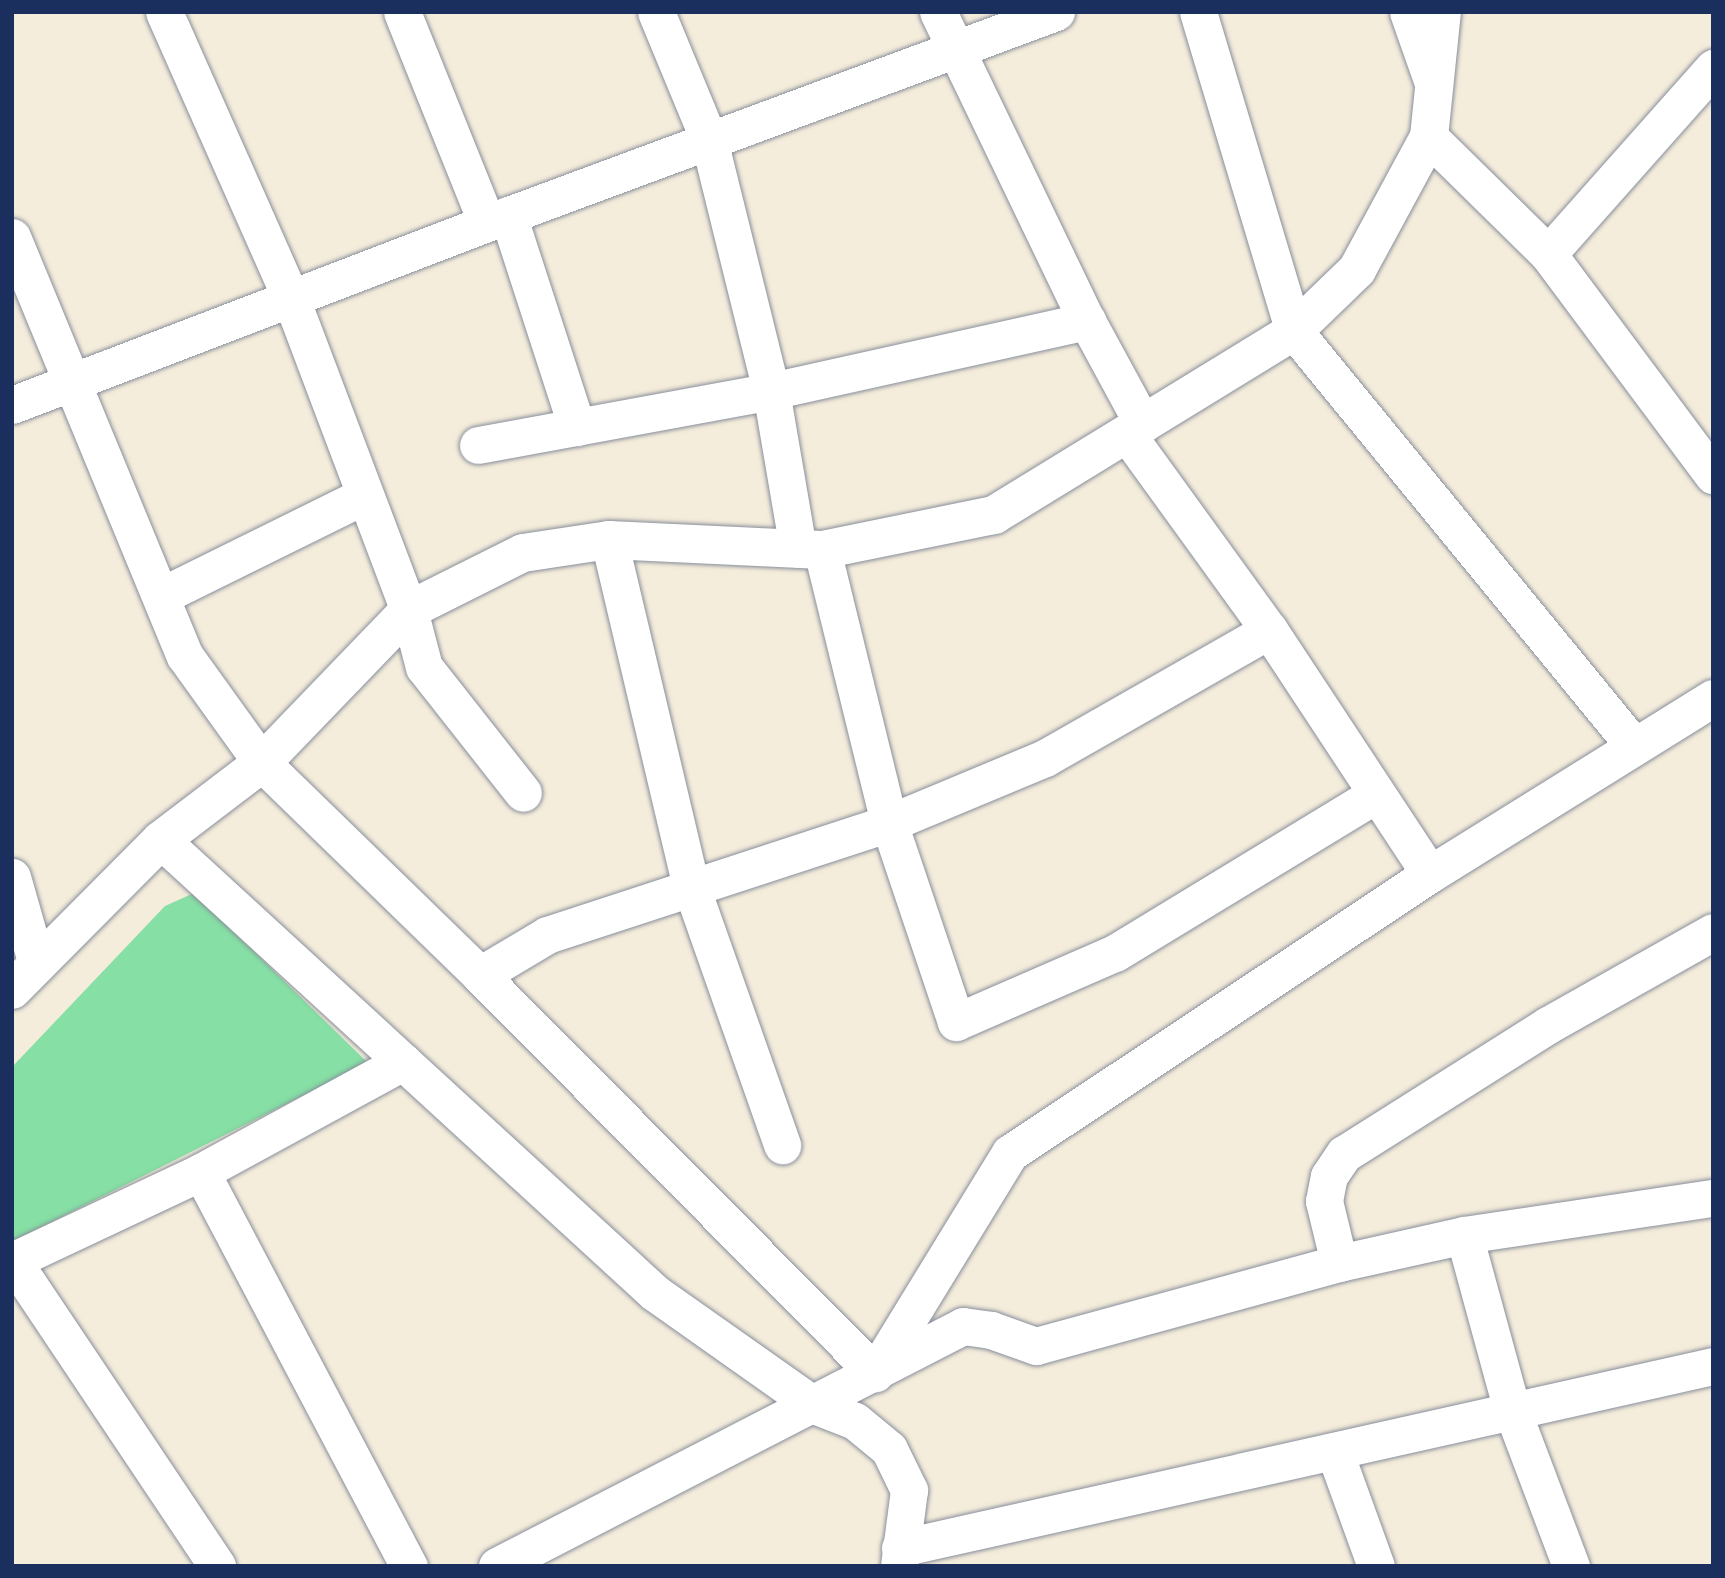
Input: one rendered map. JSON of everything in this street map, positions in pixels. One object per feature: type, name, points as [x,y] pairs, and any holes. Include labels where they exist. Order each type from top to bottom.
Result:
[{"type":"street","points":[[164,12],[292,301],[363,496],[409,610],[424,667],[523,793]]},
{"type":"street","points":[[402,12],[497,219],[577,427]]},
{"type":"street","points":[[656,12],[709,141],[810,550],[889,823],[956,1022],[1115,953],[1377,794]]},
{"type":"street","points":[[939,12],[1087,321],[1135,429],[1430,874]]},
{"type":"street","points":[[12,405],[292,301],[497,219],[1056,12]]},
{"type":"street","points":[[1198,12],[1294,331],[1634,746]]},
{"type":"street","points":[[1408,12],[1434,86]]},
{"type":"street","points":[[25,977],[161,840],[262,763],[409,610],[523,553],[609,540],[810,550],[994,515],[1294,331],[1357,270],[1429,137],[1442,12]]},
{"type":"street","points":[[1548,254],[1713,68]]},
{"type":"street","points":[[1429,137],[1548,254],[1713,475]]},
{"type":"street","points":[[12,237],[75,380],[185,656],[262,763],[480,975],[874,1373]]},
{"type":"street","points":[[478,445],[771,391],[1087,321]]},
{"type":"street","points":[[161,596],[363,496]]},
{"type":"street","points":[[609,540],[691,886],[782,1145]]},
{"type":"street","points":[[480,975],[547,935],[889,823],[1045,758],[1269,630]]},
{"type":"street","points":[[874,1373],[1010,1153],[1430,874],[1713,698]]},
{"type":"street","points":[[161,840],[655,1293],[814,1405],[855,1421],[890,1449],[909,1490],[898,1561],[1511,1410],[1713,1366]]},
{"type":"street","points":[[12,877],[25,977]]},
{"type":"street","points":[[1339,1263],[1324,1201],[1329,1176],[1344,1154],[1548,1025],[1713,932]]},
{"type":"street","points":[[217,1566],[13,1261],[201,1172],[403,1062]]},
{"type":"street","points":[[201,1172],[409,1566]]},
{"type":"street","points":[[497,1566],[963,1326],[990,1330],[1036,1346],[1339,1263],[1464,1235],[1713,1198]]},
{"type":"street","points":[[1464,1235],[1511,1410],[1571,1566]]},
{"type":"street","points":[[1335,1453],[1376,1566]]},
{"type":"green space","points":[[194,893],[368,1063],[12,1242],[12,1067],[165,906]]}]
